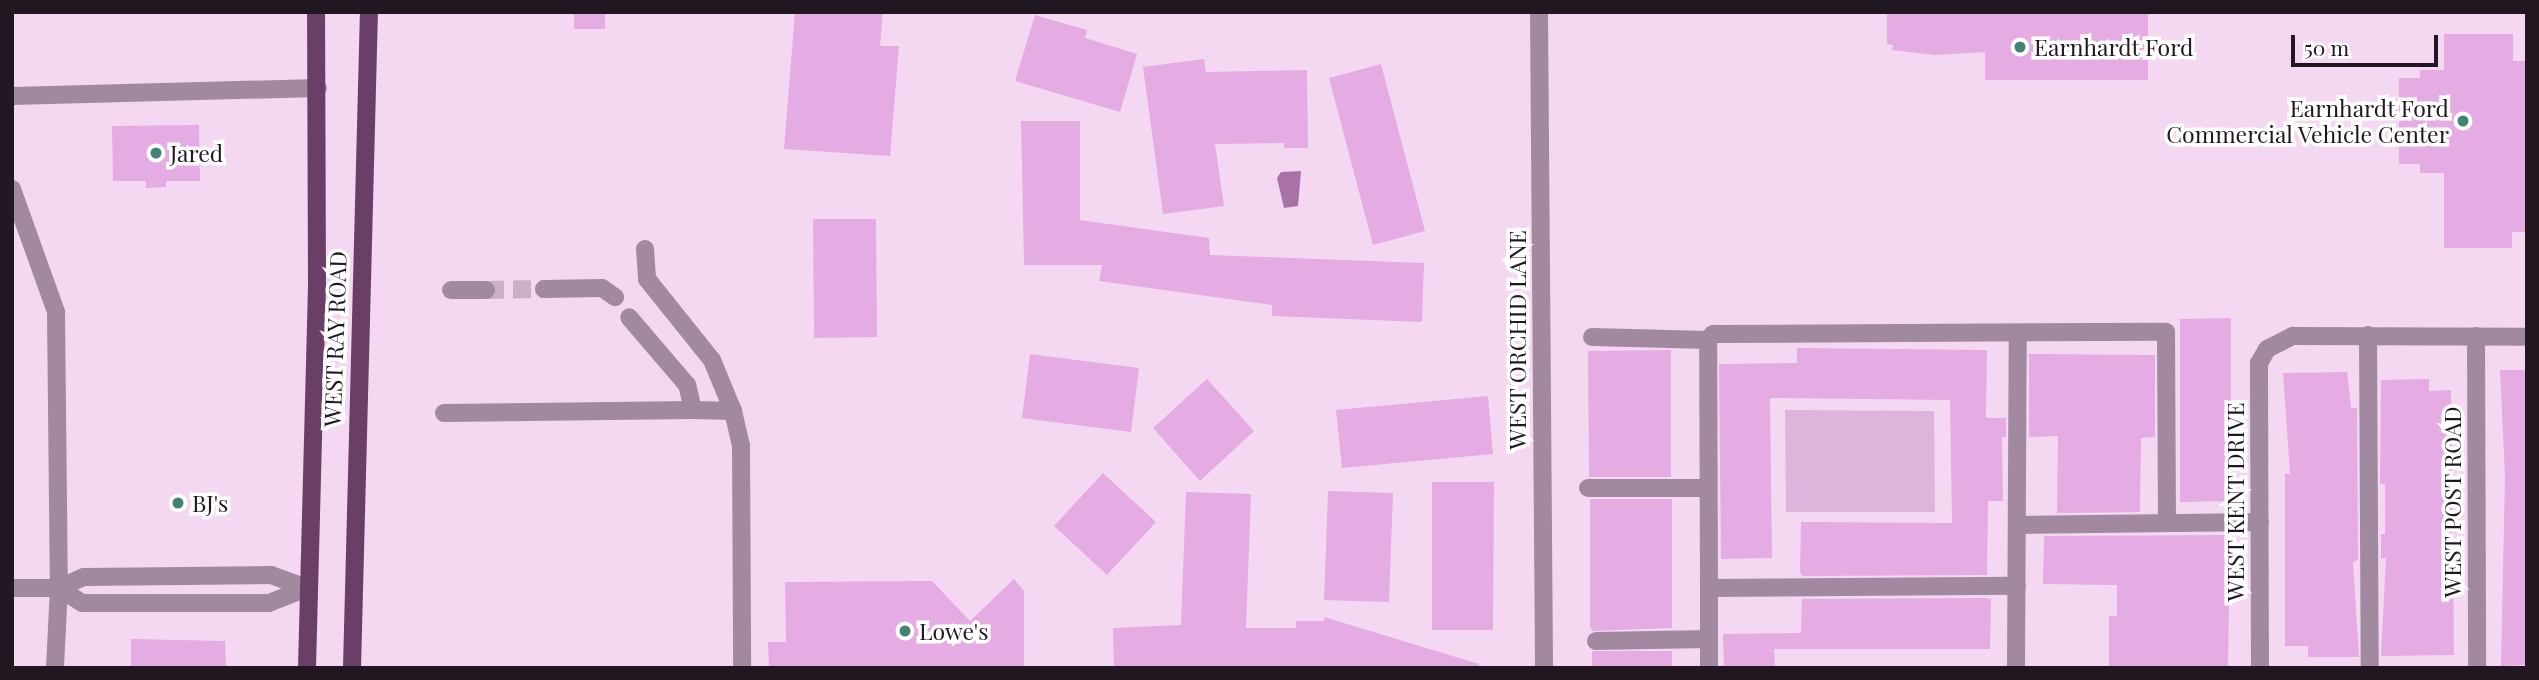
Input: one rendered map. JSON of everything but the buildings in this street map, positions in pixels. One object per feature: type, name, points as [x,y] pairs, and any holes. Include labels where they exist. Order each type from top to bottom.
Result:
[{"type":"main road","name":"WEST RAY ROAD","points":[[307,668],[317,287],[316,12]]},
{"type":"main road","name":"WEST RAY ROAD","points":[[352,668],[369,12]]},
{"type":"street","name":"WEST ORCHID LANE","points":[[1539,12],[1544,668]]},
{"type":"street","points":[[12,96],[317,88]]},
{"type":"street","points":[[12,189],[56,312],[59,587],[55,668]]},
{"type":"street","points":[[645,248],[648,279],[712,360],[733,411],[741,445],[742,668]]},
{"type":"street","points":[[544,289],[602,288],[615,297]]},
{"type":"street","points":[[452,290],[486,290]]},
{"type":"street","points":[[629,317],[687,385],[692,410]]},
{"type":"street","points":[[1709,668],[1708,340],[1713,334],[2166,332],[2167,523]]},
{"type":"street","points":[[2016,668],[2018,333]]},
{"type":"street","points":[[2370,668],[2368,335],[2527,337]]},
{"type":"street","name":"WEST KENT DRIVE","points":[[2260,668],[2259,363],[2276,341],[2293,336],[2368,335]]},
{"type":"street","name":"WEST POST ROAD","points":[[2476,336],[2477,668]]},
{"type":"street","points":[[1592,337],[1708,340]]},
{"type":"street","points":[[444,413],[733,411]]},
{"type":"street","points":[[1588,488],[1707,488]]},
{"type":"street","points":[[2017,525],[2260,522]]},
{"type":"street","points":[[12,588],[59,587],[84,577],[271,575],[307,588]]},
{"type":"street","points":[[1709,588],[2017,586]]},
{"type":"street","points":[[59,587],[82,603],[269,603],[307,588]]},
{"type":"street","points":[[1595,641],[1709,639]]},
{"type":"shaded area","points":[[1301,171],[1298,206],[1284,208],[1277,178],[1281,172]]},
{"type":"shaded area","points":[[1785,410],[1934,411],[1935,512],[1786,512]]},
{"type":"tunnel","points":[[486,290],[544,289]]},
{"type":"place","name":"Earnhardt Ford","points":[[2020,47]]},
{"type":"place","name":"Earnhardt Ford Commercial Vehicle Center","points":[[2463,121]]},
{"type":"place","name":"Jared","points":[[156,153]]},
{"type":"place","name":"BJ's","points":[[178,503]]},
{"type":"place","name":"Lowe's","points":[[905,631]]}]
